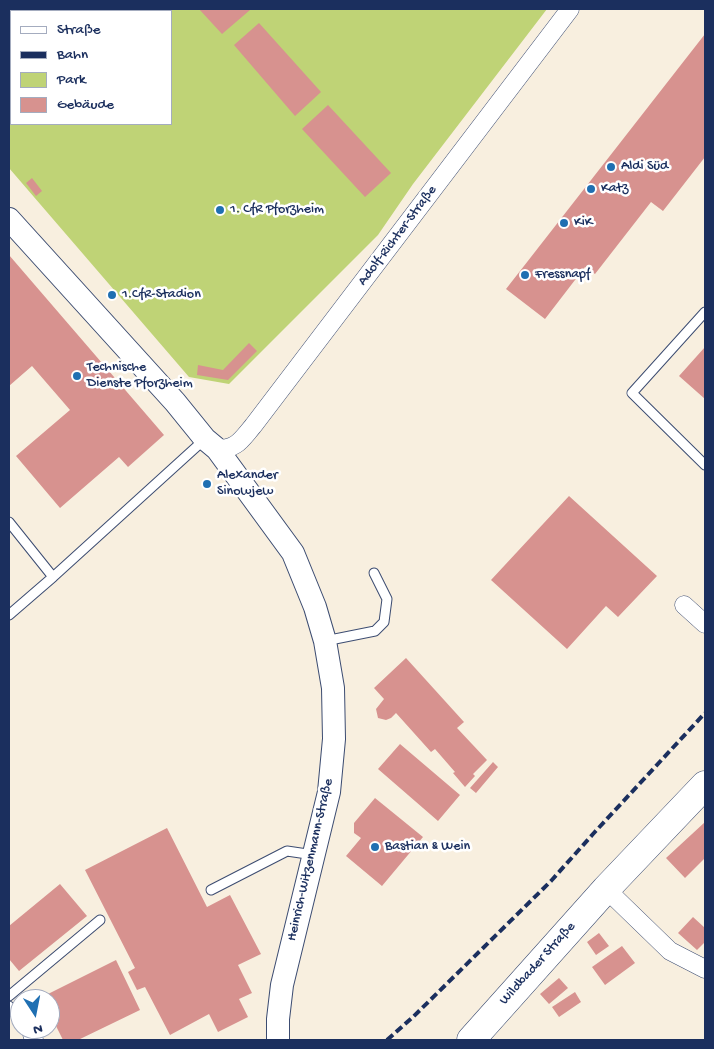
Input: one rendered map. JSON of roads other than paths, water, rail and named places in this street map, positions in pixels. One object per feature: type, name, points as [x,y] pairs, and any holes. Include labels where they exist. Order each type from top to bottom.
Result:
[{"type":"main road","name":"Wildbader Straße","points":[[471,1040],[606,889],[705,785]]},
{"type":"street","name":"Adolf-Richter-Straße","points":[[211,444],[229,449],[254,426],[570,9]]},
{"type":"street","name":"Heinrich-Witzenmann-Straße","points":[[9,219],[211,444],[293,553],[315,607],[325,641],[333,688],[334,739],[329,792],[282,985],[278,1040]]},
{"type":"street","points":[[684,605],[705,624]]},
{"type":"street","points":[[606,889],[670,951],[705,969]]},
{"type":"lane","points":[[705,312],[632,393],[705,465]]},
{"type":"lane","points":[[9,615],[211,444]]},
{"type":"lane","points":[[9,522],[53,577]]},
{"type":"lane","points":[[325,641],[374,632],[384,622],[387,600],[374,573]]},
{"type":"lane","points":[[211,890],[287,851],[314,855]]},
{"type":"lane","points":[[9,996],[100,920]]},
{"type":"railway","points":[[387,1040],[413,1017],[551,881],[705,713]]},
{"type":"place","name":"Aldi Süd","points":[[611,167]]},
{"type":"place","name":"Katz","points":[[591,189]]},
{"type":"place","name":"1. CfR Pforzheim","points":[[220,210]]},
{"type":"place","name":"KiK","points":[[564,223]]},
{"type":"place","name":"Fressnapf","points":[[525,275]]},
{"type":"place","name":"1.CfR-Stadion","points":[[112,295]]},
{"type":"place","name":"Technische Dienste Pforzheim","points":[[77,376]]},
{"type":"place","name":"Alexander Sinowjew","points":[[207,484]]},
{"type":"place","name":"Bastian & Wein","points":[[375,847]]}]
